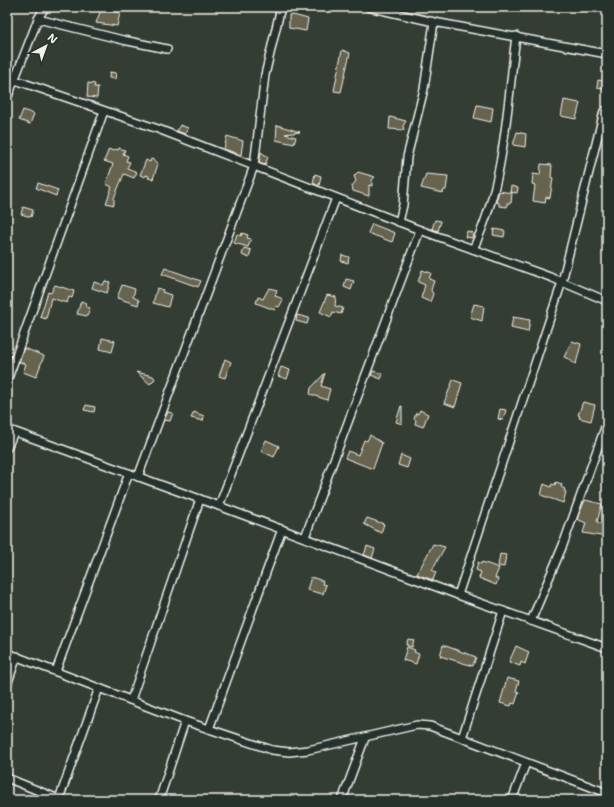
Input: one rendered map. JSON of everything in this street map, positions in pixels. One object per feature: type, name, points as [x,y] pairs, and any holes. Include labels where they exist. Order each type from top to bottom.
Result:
[{"type":"street","points":[[7,99],[38,19],[45,7]]},
{"type":"street","points":[[138,476],[254,166],[265,75],[281,7]]},
{"type":"street","points":[[368,7],[434,22],[607,54]]},
{"type":"street","points":[[38,19],[123,40],[167,49]]},
{"type":"street","points":[[399,222],[403,205],[407,157],[422,97],[434,22]]},
{"type":"street","points":[[472,249],[481,231],[495,186],[502,153],[516,36]]},
{"type":"street","points":[[15,80],[158,129],[420,230],[562,282],[607,301]]},
{"type":"street","points":[[7,381],[104,110]]},
{"type":"street","points":[[458,595],[562,282],[604,111]]},
{"type":"street","points":[[219,506],[336,198]]},
{"type":"street","points":[[304,537],[420,230]]},
{"type":"street","points":[[531,621],[563,545],[607,422]]},
{"type":"street","points":[[7,448],[10,430],[304,537],[458,595],[606,647]]},
{"type":"street","points":[[56,671],[129,473]]},
{"type":"street","points":[[130,700],[200,499]]},
{"type":"street","points":[[209,729],[282,529]]},
{"type":"street","points":[[462,738],[504,611]]},
{"type":"street","points":[[7,653],[185,721],[272,750],[289,752],[308,750],[417,725],[430,726],[607,793]]},
{"type":"street","points":[[7,685],[17,656]]},
{"type":"street","points":[[7,778],[60,800],[99,688]]},
{"type":"street","points":[[159,800],[185,721]]},
{"type":"street","points":[[342,800],[364,738]]},
{"type":"street","points":[[512,800],[526,763]]},
{"type":"building","points":[[102,7],[109,7],[109,10],[120,13],[117,26],[96,23]]},
{"type":"building","points":[[289,15],[308,19],[306,31],[289,28]]},
{"type":"building","points":[[342,50],[350,53],[341,92],[334,91]]},
{"type":"building","points":[[110,72],[116,73],[115,79],[109,78]]},
{"type":"building","points":[[598,80],[604,81],[603,88],[597,87]]},
{"type":"building","points":[[88,83],[95,84],[94,87],[98,87],[97,98],[87,97]]},
{"type":"building","points":[[564,100],[580,103],[576,119],[561,116]]},
{"type":"building","points":[[477,105],[493,108],[491,122],[474,118]]},
{"type":"building","points":[[23,110],[34,114],[30,124],[19,120]]},
{"type":"building","points":[[390,117],[406,121],[403,126],[404,130],[389,129]]},
{"type":"building","points":[[180,125],[188,128],[185,134],[177,131]]},
{"type":"building","points":[[277,125],[300,132],[285,134],[296,137],[294,144],[276,140]]},
{"type":"building","points":[[517,132],[526,134],[525,147],[513,145]]},
{"type":"building","points":[[227,136],[243,141],[241,155],[224,149]]},
{"type":"building","points":[[119,148],[125,150],[123,154],[128,156],[126,161],[130,162],[127,168],[137,172],[134,178],[124,174],[114,198],[114,205],[106,203],[112,187],[106,184],[113,164],[104,161],[109,149],[113,151],[114,149],[118,150]]},
{"type":"building","points":[[261,152],[268,157],[265,165],[259,163]]},
{"type":"building","points":[[151,159],[156,161],[158,164],[153,179],[148,178],[149,176],[146,175],[145,177],[140,175],[146,160],[150,162]]},
{"type":"building","points":[[541,164],[552,165],[551,177],[553,178],[550,198],[546,197],[545,203],[533,201],[535,185],[532,184],[533,174],[540,175]]},
{"type":"building","points":[[358,172],[375,177],[372,180],[372,186],[369,185],[369,196],[353,191],[352,186],[356,181],[354,176]]},
{"type":"building","points":[[315,174],[321,176],[319,186],[313,183]]},
{"type":"building","points":[[426,174],[448,176],[446,190],[444,190],[443,193],[421,188]]},
{"type":"building","points":[[38,183],[58,190],[56,196],[36,188]]},
{"type":"building","points":[[511,186],[518,188],[517,193],[510,192]]},
{"type":"building","points":[[499,191],[512,193],[511,203],[507,203],[507,207],[499,206],[499,203],[496,202]]},
{"type":"building","points":[[23,207],[33,210],[31,217],[21,214]]},
{"type":"building","points":[[435,220],[441,221],[438,231],[432,229]]},
{"type":"building","points":[[372,224],[395,233],[392,242],[368,233]]},
{"type":"building","points":[[494,229],[505,231],[504,237],[493,235]]},
{"type":"building","points":[[467,231],[473,233],[472,238],[465,237]]},
{"type":"building","points":[[242,233],[248,235],[247,238],[251,239],[248,247],[234,243],[237,234],[241,236]]},
{"type":"building","points":[[244,248],[251,250],[249,258],[242,255]]},
{"type":"building","points":[[342,255],[349,257],[348,263],[341,261]]},
{"type":"building","points":[[165,268],[201,281],[198,287],[162,274]]},
{"type":"building","points":[[422,270],[431,273],[429,279],[434,281],[431,290],[433,294],[430,302],[421,298],[425,285],[418,282]]},
{"type":"building","points":[[346,279],[354,281],[351,290],[344,287]]},
{"type":"building","points":[[105,281],[110,282],[107,293],[92,288],[94,282],[103,285]]},
{"type":"building","points":[[55,285],[74,291],[72,298],[69,297],[67,303],[51,298],[46,319],[40,317],[48,292],[51,293]]},
{"type":"building","points":[[122,285],[135,289],[133,297],[139,300],[138,305],[117,298]]},
{"type":"building","points":[[157,288],[163,290],[162,292],[171,295],[168,307],[153,303]]},
{"type":"building","points":[[269,288],[277,290],[275,296],[283,300],[279,307],[276,306],[275,310],[256,303],[258,297],[263,299]]},
{"type":"building","points":[[327,295],[336,297],[335,306],[343,308],[341,314],[333,312],[331,317],[320,312]]},
{"type":"building","points":[[81,301],[87,303],[86,307],[90,308],[87,316],[77,314]]},
{"type":"building","points":[[474,304],[484,306],[482,321],[470,317]]},
{"type":"building","points":[[297,315],[309,318],[307,324],[296,321]]},
{"type":"building","points":[[513,317],[530,320],[528,332],[511,328]]},
{"type":"building","points":[[102,338],[115,341],[112,352],[100,349]]},
{"type":"building","points":[[572,341],[581,344],[576,364],[564,357]]},
{"type":"building","points":[[24,348],[44,356],[36,377],[23,372],[26,364],[19,362]]},
{"type":"building","points":[[225,359],[231,362],[225,378],[219,376]]},
{"type":"building","points":[[281,367],[290,370],[287,379],[278,376]]},
{"type":"building","points":[[373,371],[383,374],[381,379],[371,375]]},
{"type":"building","points":[[136,372],[153,376],[155,379],[150,384]]},
{"type":"building","points":[[325,373],[321,386],[330,389],[327,400],[310,394],[311,388]]},
{"type":"building","points":[[453,380],[462,383],[455,407],[444,403]]},
{"type":"building","points":[[583,402],[595,405],[591,421],[579,418],[580,416],[578,415]]},
{"type":"building","points":[[86,405],[95,407],[94,412],[84,410]]},
{"type":"building","points":[[402,406],[402,424],[396,422]]},
{"type":"building","points":[[500,409],[506,410],[503,420],[498,419]]},
{"type":"building","points":[[420,410],[428,414],[423,427],[415,424],[416,420],[414,419],[416,413],[418,414]]},
{"type":"building","points":[[168,412],[173,413],[170,421],[164,420]]},
{"type":"building","points":[[194,412],[204,416],[203,421],[191,418]]},
{"type":"building","points":[[370,435],[382,443],[373,469],[345,458],[348,451],[358,455],[364,440],[367,441]]},
{"type":"building","points":[[266,440],[279,446],[274,457],[261,451]]},
{"type":"building","points":[[401,455],[410,459],[407,468],[398,465]]},
{"type":"building","points":[[556,482],[562,484],[561,487],[565,489],[564,491],[566,492],[563,503],[541,495],[544,484],[551,487],[552,484],[555,485]]},
{"type":"building","points":[[585,500],[602,504],[597,522],[607,525],[607,537],[583,533],[586,523],[577,519]]},
{"type":"building","points":[[367,518],[384,524],[381,533],[364,524]]},
{"type":"building","points":[[433,544],[445,547],[432,570],[436,572],[433,580],[417,574]]},
{"type":"building","points":[[367,546],[375,549],[372,558],[364,555]]},
{"type":"building","points":[[500,554],[506,555],[504,567],[498,566]]},
{"type":"building","points":[[478,562],[499,568],[495,578],[498,579],[496,585],[479,578],[481,572],[476,570]]},
{"type":"building","points":[[311,577],[323,581],[322,584],[326,585],[323,594],[307,590]]},
{"type":"building","points":[[408,639],[414,640],[412,647],[406,645]]},
{"type":"building","points":[[443,645],[476,657],[473,666],[440,656]]},
{"type":"building","points":[[516,646],[529,652],[525,664],[521,662],[520,666],[509,662]]},
{"type":"building","points":[[407,647],[415,650],[414,652],[419,654],[416,664],[403,660]]},
{"type":"building","points":[[507,678],[519,681],[516,691],[519,692],[515,704],[512,703],[511,706],[500,703]]}]
